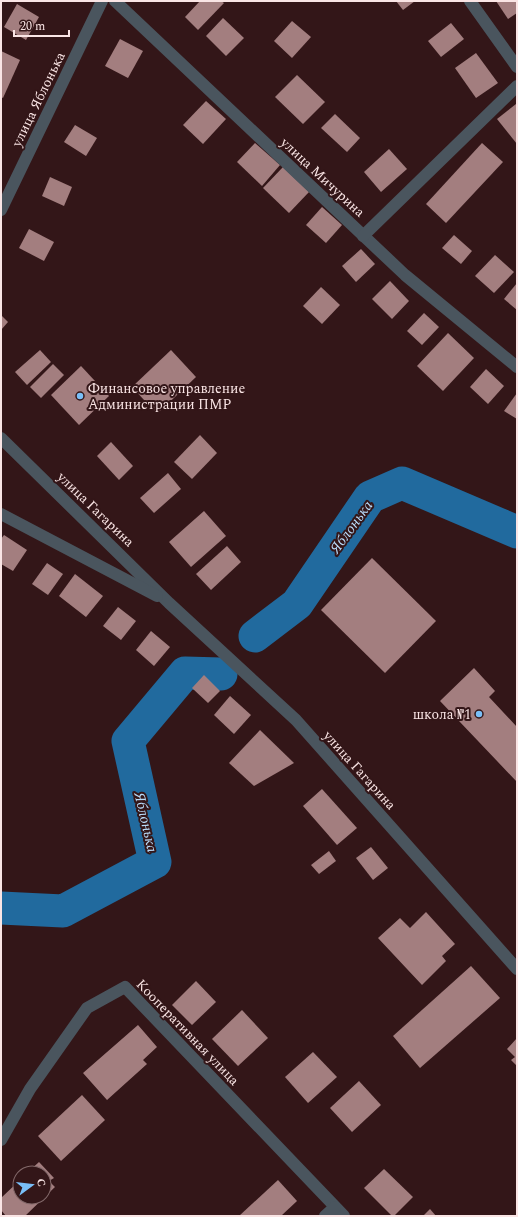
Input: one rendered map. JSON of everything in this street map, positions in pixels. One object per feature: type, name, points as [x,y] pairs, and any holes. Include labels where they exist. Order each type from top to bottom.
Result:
[{"type":"street","name":"улица Яблонька","points":[[1,210],[102,1]]},
{"type":"street","name":"улица Мичурина","points":[[115,1],[405,275],[517,367]]},
{"type":"street","points":[[470,1],[517,67]]},
{"type":"street","points":[[364,236],[517,86]]},
{"type":"street","name":"улица Гагарина","points":[[1,438],[169,603],[296,720],[517,969]]},
{"type":"street","name":"улица Гагарина","points":[[1,514],[169,603]]},
{"type":"street","name":"Кооперативная улица","points":[[1,1140],[30,1089],[87,1008],[125,987],[344,1216]]},
{"type":"street","points":[[325,1216],[335,1207]]},
{"type":"building","points":[[200,1],[221,1],[224,3],[198,30],[185,17]]},
{"type":"building","points":[[396,1],[415,1],[403,10]]},
{"type":"building","points":[[496,1],[517,1],[517,13],[508,19]]},
{"type":"building","points":[[17,4],[39,17],[26,40],[4,27]]},
{"type":"building","points":[[223,18],[244,38],[226,56],[206,36]]},
{"type":"building","points":[[292,21],[311,37],[292,58],[274,41]]},
{"type":"building","points":[[451,23],[464,39],[441,57],[428,41]]},
{"type":"building","points":[[120,39],[143,51],[128,78],[105,66]]},
{"type":"building","points":[[1,51],[20,60],[3,98],[1,97]]},
{"type":"building","points":[[476,53],[498,83],[476,98],[455,68]]},
{"type":"building","points":[[297,75],[325,102],[303,124],[275,97]]},
{"type":"building","points":[[206,101],[226,119],[203,144],[183,125]]},
{"type":"building","points":[[516,104],[517,105],[517,144],[497,119]]},
{"type":"building","points":[[335,114],[360,138],[347,152],[321,128]]},
{"type":"building","points":[[75,125],[97,138],[86,156],[64,142]]},
{"type":"building","points":[[255,143],[280,165],[262,186],[237,162]]},
{"type":"building","points":[[482,143],[503,162],[446,223],[426,204]]},
{"type":"building","points":[[389,149],[407,169],[381,192],[364,172]]},
{"type":"building","points":[[283,167],[309,192],[289,213],[263,188]]},
{"type":"building","points":[[50,177],[72,187],[64,206],[42,196]]},
{"type":"building","points":[[322,207],[342,225],[326,243],[306,225]]},
{"type":"building","points":[[29,229],[54,242],[44,261],[19,248]]},
{"type":"building","points":[[454,235],[472,251],[461,264],[442,248]]},
{"type":"building","points":[[361,249],[375,264],[356,282],[342,266]]},
{"type":"building","points":[[495,255],[514,272],[494,293],[475,276]]},
{"type":"building","points":[[390,281],[409,301],[392,319],[372,299]]},
{"type":"building","points":[[517,283],[517,310],[504,299]]},
{"type":"building","points":[[321,287],[340,305],[322,324],[303,306]]},
{"type":"building","points":[[424,313],[439,327],[422,345],[407,331]]},
{"type":"building","points":[[1,315],[8,322],[1,330]]},
{"type":"building","points":[[448,333],[474,358],[443,391],[417,366]]},
{"type":"building","points":[[40,350],[51,362],[27,385],[15,372]]},
{"type":"building","points":[[171,350],[196,377],[157,414],[132,387]]},
{"type":"building","points":[[53,364],[64,375],[41,398],[30,387]]},
{"type":"building","name":"Финансовое управление Администрации ПМР","points":[[81,366],[109,396],[79,425],[51,395]]},
{"type":"building","points":[[486,369],[504,386],[488,404],[470,387]]},
{"type":"building","points":[[517,393],[517,419],[504,411]]},
{"type":"building","points":[[200,435],[217,453],[192,479],[174,462]]},
{"type":"building","points":[[111,442],[133,466],[119,480],[97,456]]},
{"type":"building","points":[[168,473],[181,489],[154,513],[140,498]]},
{"type":"building","points":[[204,511],[226,536],[191,567],[169,542]]},
{"type":"building","points":[[4,535],[27,550],[13,571],[1,564],[1,539]]},
{"type":"building","points":[[227,546],[241,562],[211,590],[196,574]]},
{"type":"building","points":[[372,558],[436,621],[385,673],[321,610]]},
{"type":"building","points":[[47,563],[63,574],[48,595],[32,584]]},
{"type":"building","points":[[75,574],[103,596],[86,617],[59,596]]},
{"type":"building","points":[[118,607],[136,621],[121,640],[103,626]]},
{"type":"building","points":[[151,631],[170,647],[154,666],[136,650]]},
{"type":"building","name":"школа №1","points":[[474,668],[495,691],[489,697],[517,727],[517,782],[440,701]]},
{"type":"building","points":[[204,675],[220,691],[208,703],[192,688]]},
{"type":"building","points":[[230,696],[251,715],[234,734],[214,715]]},
{"type":"building","points":[[260,730],[294,763],[254,786],[229,763]]},
{"type":"building","points":[[322,789],[357,828],[337,845],[303,806]]},
{"type":"building","points":[[371,847],[388,868],[373,880],[356,858]]},
{"type":"building","points":[[329,851],[336,861],[319,874],[311,865]]},
{"type":"building","points":[[426,912],[455,944],[442,956],[446,961],[422,985],[378,938],[400,918],[410,928]]},
{"type":"building","points":[[471,966],[500,998],[420,1068],[393,1036]]},
{"type":"building","points":[[196,981],[216,1002],[192,1025],[172,1005]]},
{"type":"building","points":[[242,1010],[268,1038],[238,1066],[212,1039]]},
{"type":"building","points":[[138,1025],[157,1047],[143,1060],[147,1064],[107,1100],[83,1073]]},
{"type":"building","points":[[517,1038],[517,1066],[511,1060],[515,1057],[507,1049]]},
{"type":"building","points":[[313,1052],[337,1077],[308,1103],[285,1077]]},
{"type":"building","points":[[359,1081],[381,1105],[352,1132],[330,1108]]},
{"type":"building","points":[[82,1095],[105,1120],[61,1161],[38,1136]]},
{"type":"building","points":[[384,1169],[413,1197],[394,1216],[392,1216],[364,1188]]},
{"type":"building","points":[[278,1180],[297,1201],[281,1216],[239,1216]]},
{"type":"building","points":[[12,1188],[12,1205],[36,1205],[25,1216],[6,1216],[1,1210],[1,1198]]},
{"type":"building","points":[[430,1209],[436,1216],[423,1216]]},
{"type":"waterway","name":"Яблонька","points":[[255,636],[297,604],[370,497],[402,483],[517,532]]},
{"type":"waterway","name":"Яблонька","points":[[1,908],[63,911],[155,862],[128,741],[185,673],[221,674]]},
{"type":"place","name":"Финансовое управление Администрации ПМР","points":[[80,396]]},
{"type":"place","name":"школа №1","points":[[479,714]]}]
